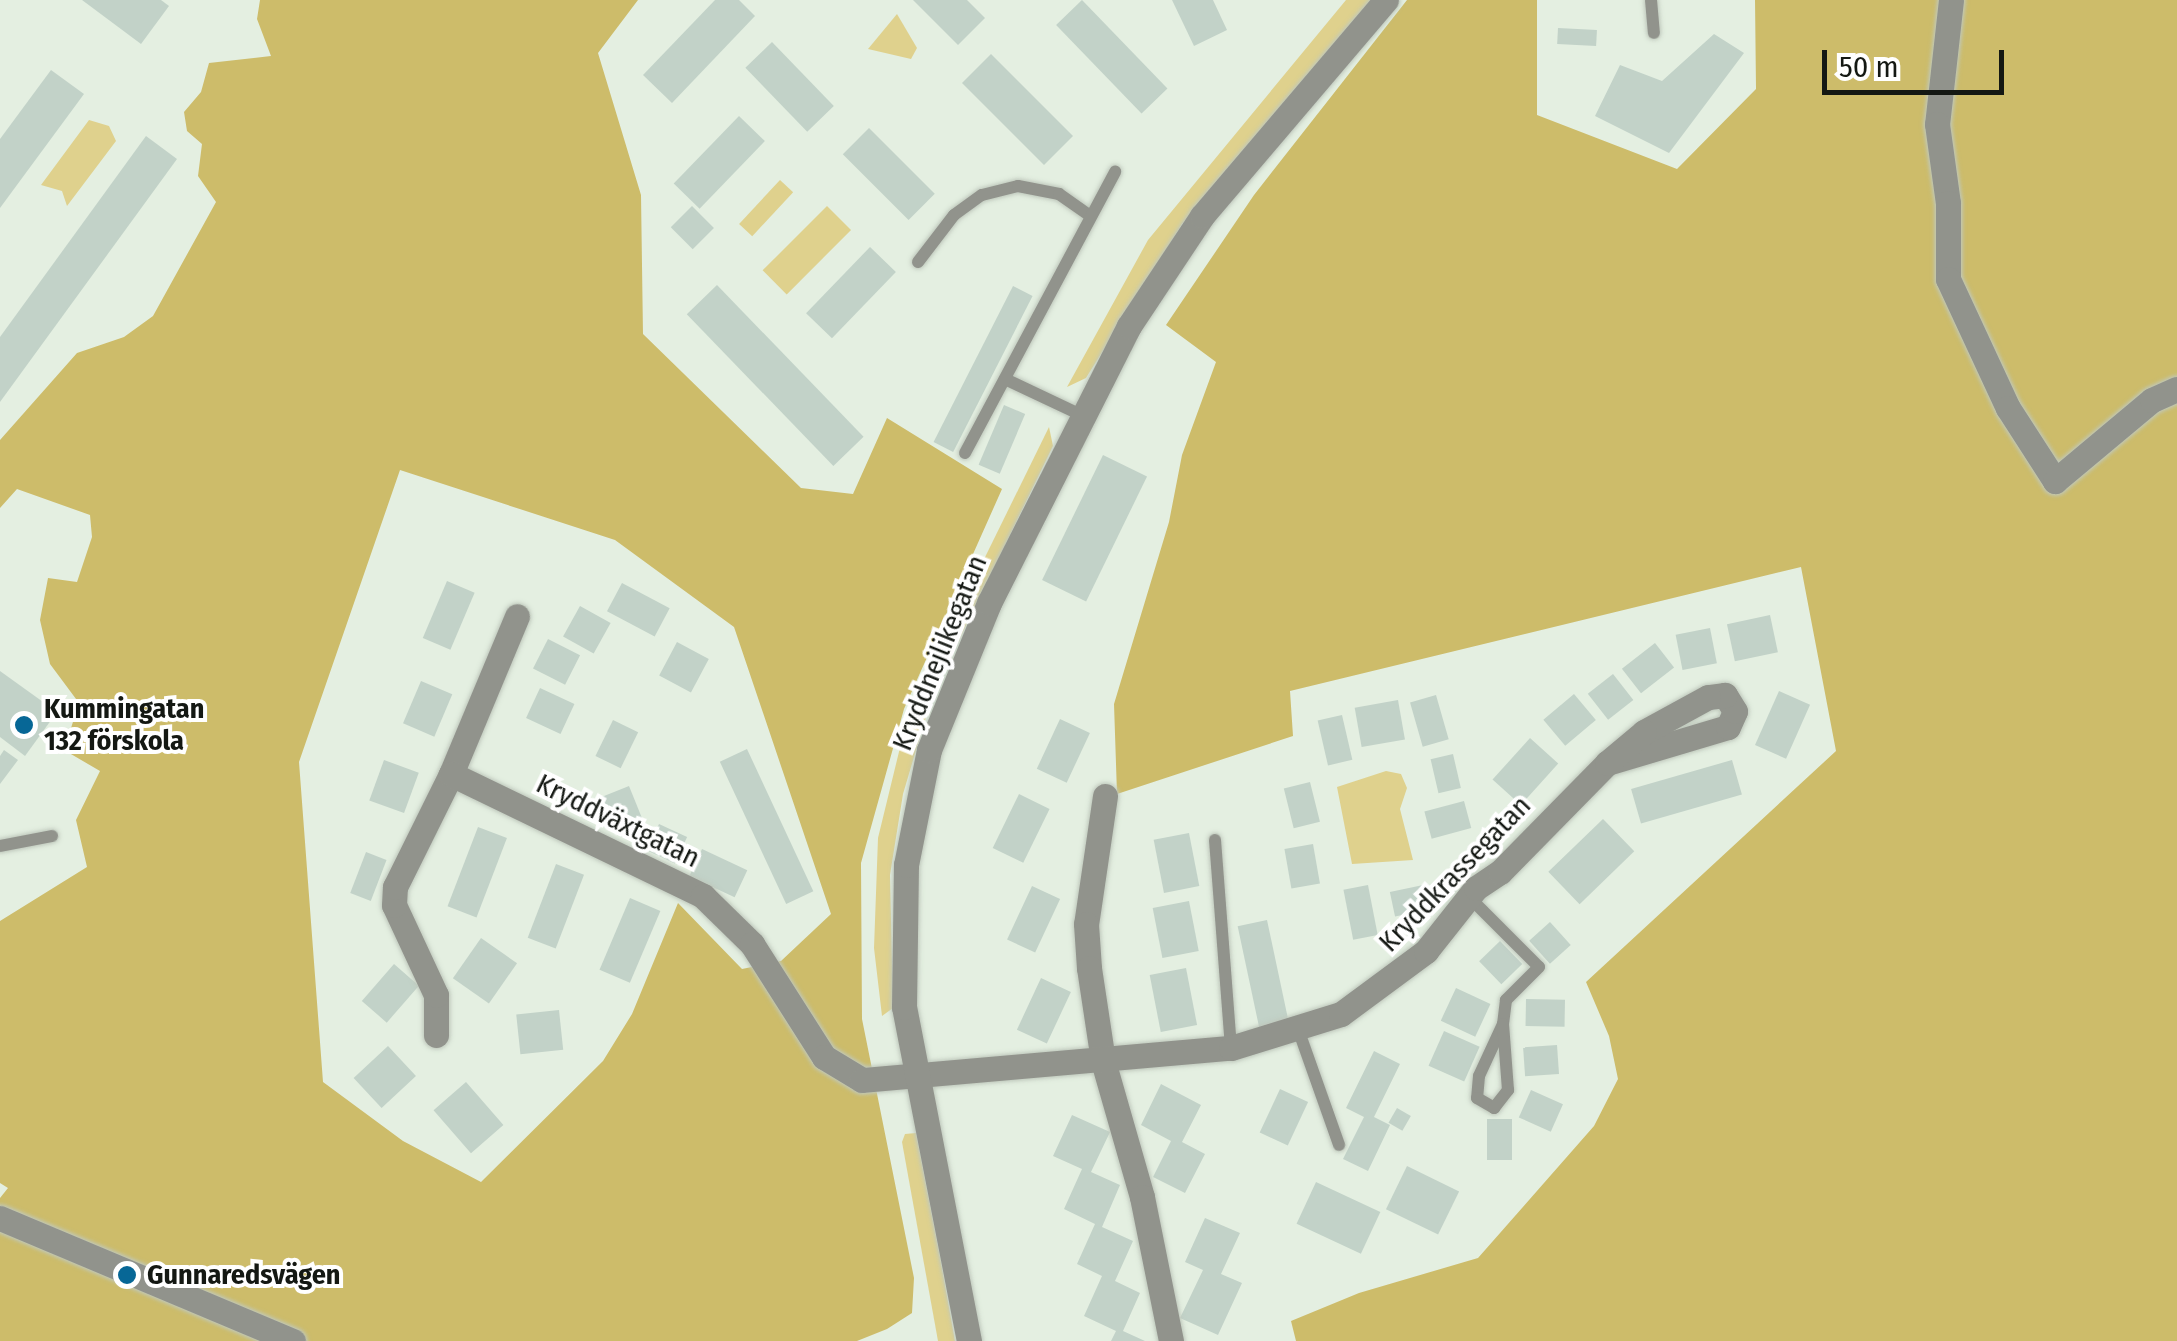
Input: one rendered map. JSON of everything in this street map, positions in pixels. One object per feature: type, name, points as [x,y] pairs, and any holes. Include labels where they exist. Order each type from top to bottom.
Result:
[{"type":"street","name":"Kryddnejlikegatan","points":[[969,1341],[916,1076],[902,944],[912,813],[956,680],[1081,415],[1202,216],[1386,0]]},
{"type":"street","points":[[1951,0],[1937,124],[1948,202],[1948,279],[2008,408],[2055,481],[2152,400],[2177,389]]},
{"type":"street","points":[[436,1035],[436,995],[394,906],[395,887],[451,774],[516,616]]},
{"type":"street","name":"Kryddkrassegatan","points":[[916,1076],[1230,1048],[1341,1014],[1396,978],[1606,763]]},
{"type":"street","name":"Kryddväxtgatan","points":[[451,774],[703,896],[734,921],[824,1057],[844,1072],[862,1080],[916,1076]]},
{"type":"street","points":[[1105,796],[1086,924],[1104,1060],[1142,1197],[1171,1341]]},
{"type":"street","points":[[0,1218],[293,1341]]},
{"type":"lane","points":[[1651,0],[1654,33]]},
{"type":"lane","points":[[965,453],[1088,214],[1115,172]]},
{"type":"lane","points":[[918,262],[954,215],[982,195],[1018,186],[1059,194],[1088,214]]},
{"type":"lane","points":[[1005,379],[1081,415]]},
{"type":"lane","points":[[0,846],[52,836]]},
{"type":"lane","points":[[1215,840],[1230,1048]]},
{"type":"lane","points":[[1471,899],[1539,967],[1506,1000],[1503,1024],[1508,1090],[1494,1108],[1477,1098],[1476,1086],[1503,1024]]},
{"type":"lane","points":[[1298,1029],[1339,1144]]},
{"type":"shaded area","points":[[260,0],[638,0],[598,53],[641,195],[643,334],[801,488],[853,494],[887,418],[1002,489],[904,709],[861,863],[862,1019],[914,1278],[912,1313],[887,1329],[857,1341],[0,1341],[0,1198],[8,1188],[0,1183],[0,921],[87,867],[76,820],[100,771],[64,750],[79,703],[50,664],[40,620],[48,578],[77,582],[92,537],[90,515],[17,489],[0,508],[0,440],[77,353],[124,337],[153,316],[216,202],[198,176],[202,144],[187,131],[184,112],[201,92],[209,63],[271,56],[257,19]],"holes":[[[400,470],[615,540],[734,627],[831,914],[781,961],[742,969],[678,903],[632,1014],[603,1061],[481,1182],[403,1141],[323,1082],[299,762]]]},
{"type":"shaded area","points":[[1346,0],[1373,0],[1182,224],[1086,378],[1067,387],[1148,240]]},
{"type":"shaded area","points":[[1407,0],[1537,0],[1537,115],[1677,169],[1756,89],[1755,0],[2177,0],[2177,1341],[1296,1341],[1291,1321],[1359,1293],[1478,1258],[1594,1126],[1618,1079],[1609,1036],[1586,982],[1836,751],[1801,567],[1290,691],[1293,736],[1117,794],[1114,704],[1169,522],[1182,455],[1216,362],[1166,325],[1254,195]]},
{"type":"shaded area","points":[[897,14],[917,48],[911,59],[868,49]]},
{"type":"shaded area","points":[[89,120],[109,126],[116,141],[67,206],[62,191],[41,185]]},
{"type":"shaded area","points":[[780,180],[793,192],[752,236],[739,224]]},
{"type":"shaded area","points":[[827,206],[851,230],[787,294],[763,270]]},
{"type":"shaded area","points":[[1049,427],[1053,446],[941,677],[934,680],[933,663]]},
{"type":"shaded area","points":[[925,686],[934,690],[903,794],[890,875],[893,1008],[882,1016],[874,948],[878,838],[906,723]]},
{"type":"shaded area","points":[[1386,771],[1401,774],[1407,788],[1400,809],[1413,860],[1352,864],[1337,787]]},
{"type":"shaded area","points":[[916,1133],[955,1341],[938,1341],[902,1142],[905,1134]]},
{"type":"building","points":[[82,0],[161,0],[169,6],[141,44]]},
{"type":"building","points":[[715,0],[739,0],[755,16],[672,103],[643,75]]},
{"type":"building","points":[[913,0],[967,0],[985,18],[958,45]]},
{"type":"building","points":[[1082,0],[1167,88],[1142,113],[1056,25]]},
{"type":"building","points":[[1172,0],[1213,0],[1227,30],[1194,46]]},
{"type":"building","points":[[1558,28],[1597,30],[1596,46],[1557,44]]},
{"type":"building","points":[[1714,34],[1744,53],[1669,153],[1595,116],[1620,65],[1662,81]]},
{"type":"building","points":[[772,42],[834,106],[807,132],[745,68]]},
{"type":"building","points":[[991,54],[1073,136],[1044,165],[962,83]]},
{"type":"building","points":[[51,70],[84,94],[0,208],[0,139]]},
{"type":"building","points":[[739,116],[765,141],[700,209],[674,184]]},
{"type":"building","points":[[869,128],[935,194],[909,220],[843,154]]},
{"type":"building","points":[[146,136],[177,159],[0,402],[0,337]]},
{"type":"building","points":[[692,206],[714,228],[693,249],[671,227]]},
{"type":"building","points":[[870,247],[896,272],[832,338],[806,313]]},
{"type":"building","points":[[717,285],[864,437],[833,466],[687,314]]},
{"type":"building","points":[[1013,286],[1033,296],[953,452],[934,442]]},
{"type":"building","points":[[1004,405],[1025,414],[1000,474],[979,465]]},
{"type":"building","points":[[1103,455],[1147,476],[1086,601],[1042,580]]},
{"type":"building","points":[[447,581],[475,593],[450,650],[423,638]]},
{"type":"building","points":[[622,583],[670,608],[655,637],[607,611]]},
{"type":"building","points":[[580,606],[611,623],[594,654],[563,637]]},
{"type":"building","points":[[1770,615],[1778,652],[1735,661],[1727,624]]},
{"type":"building","points":[[1710,628],[1717,663],[1683,670],[1676,635]]},
{"type":"building","points":[[548,639],[580,655],[565,685],[533,668]]},
{"type":"building","points":[[677,642],[709,659],[691,692],[659,676]]},
{"type":"building","points":[[1655,643],[1674,667],[1641,693],[1622,669]]},
{"type":"building","name":"Kummingatan 132 förskola","points":[[0,671],[57,712],[25,756],[0,737]]},
{"type":"building","points":[[1613,674],[1633,700],[1608,720],[1588,694]]},
{"type":"building","points":[[421,681],[452,694],[434,737],[403,723]]},
{"type":"building","points":[[540,688],[574,704],[560,734],[526,718]]},
{"type":"building","points":[[1779,691],[1810,705],[1786,759],[1755,745]]},
{"type":"building","points":[[1574,694],[1596,720],[1565,746],[1543,720]]},
{"type":"building","points":[[1436,695],[1449,739],[1423,747],[1410,702]]},
{"type":"building","points":[[1398,700],[1405,739],[1362,747],[1355,708]]},
{"type":"building","points":[[1342,715],[1352,760],[1328,765],[1318,721]]},
{"type":"building","points":[[1060,719],[1090,733],[1067,783],[1037,769]]},
{"type":"building","points":[[613,720],[638,732],[621,768],[595,756]]},
{"type":"building","points":[[1530,738],[1558,763],[1521,805],[1493,780]]},
{"type":"building","points":[[747,749],[813,891],[786,904],[720,762]]},
{"type":"building","points":[[4,750],[18,760],[0,784],[0,756]]},
{"type":"building","points":[[1453,754],[1461,788],[1438,793],[1431,759]]},
{"type":"building","points":[[384,760],[419,773],[404,813],[369,800]]},
{"type":"building","points":[[1732,760],[1742,795],[1641,824],[1631,789]]},
{"type":"building","points":[[1310,782],[1320,822],[1294,828],[1284,789]]},
{"type":"building","points":[[629,786],[643,820],[616,831],[602,797]]},
{"type":"building","points":[[1019,794],[1050,809],[1023,863],[993,848]]},
{"type":"building","points":[[1464,801],[1471,828],[1432,839],[1424,812]]},
{"type":"building","points":[[1603,819],[1634,851],[1580,904],[1548,872]]},
{"type":"building","points":[[659,824],[687,837],[675,863],[647,850]]},
{"type":"building","points":[[478,827],[507,838],[476,917],[448,906]]},
{"type":"building","points":[[1189,833],[1199,886],[1164,893],[1154,840]]},
{"type":"building","points":[[1313,844],[1320,883],[1291,888],[1284,849]]},
{"type":"building","points":[[702,849],[747,870],[735,897],[689,876]]},
{"type":"building","points":[[366,852],[387,860],[371,901],[350,893]]},
{"type":"building","points":[[556,864],[584,875],[556,949],[528,938]]},
{"type":"building","points":[[1428,884],[1433,908],[1395,917],[1390,892]]},
{"type":"building","points":[[1368,885],[1378,935],[1353,940],[1343,890]]},
{"type":"building","points":[[1032,886],[1060,899],[1035,953],[1007,939]]},
{"type":"building","points":[[630,898],[660,911],[630,983],[600,970]]},
{"type":"building","points":[[1189,901],[1199,951],[1162,958],[1153,908]]},
{"type":"building","points":[[1267,920],[1289,1024],[1260,1030],[1238,926]]},
{"type":"building","points":[[1550,922],[1571,945],[1550,964],[1529,941]]},
{"type":"building","points":[[481,938],[517,963],[489,1003],[453,978]]},
{"type":"building","points":[[1500,941],[1522,964],[1501,984],[1479,961]]},
{"type":"building","points":[[394,964],[419,986],[387,1023],[362,1001]]},
{"type":"building","points":[[1186,968],[1197,1025],[1161,1032],[1150,975]]},
{"type":"building","points":[[1041,978],[1071,992],[1047,1044],[1017,1030]]},
{"type":"building","points":[[1456,988],[1490,1004],[1475,1037],[1441,1021]]},
{"type":"building","points":[[1526,999],[1565,1000],[1565,1027],[1526,1026]]},
{"type":"building","points":[[559,1010],[563,1050],[520,1054],[516,1014]]},
{"type":"building","points":[[1444,1031],[1480,1047],[1464,1082],[1429,1066]]},
{"type":"building","points":[[1557,1045],[1559,1074],[1525,1076],[1523,1047]]},
{"type":"building","points":[[388,1046],[416,1076],[382,1108],[354,1078]]},
{"type":"building","points":[[1374,1051],[1400,1064],[1374,1117],[1390,1125],[1368,1171],[1343,1159],[1364,1117],[1346,1108]]},
{"type":"building","points":[[466,1082],[503,1125],[471,1153],[434,1110]]},
{"type":"building","points":[[1161,1084],[1201,1105],[1182,1142],[1205,1154],[1185,1193],[1153,1177],[1171,1141],[1141,1125]]},
{"type":"building","points":[[1280,1089],[1308,1102],[1288,1146],[1260,1133]]},
{"type":"building","points":[[1531,1090],[1563,1104],[1551,1132],[1519,1117]]},
{"type":"building","points":[[1397,1108],[1411,1116],[1402,1131],[1388,1123]]},
{"type":"building","points":[[1072,1115],[1110,1132],[1091,1172],[1120,1185],[1102,1227],[1133,1241],[1115,1281],[1140,1293],[1123,1331],[1145,1341],[1111,1341],[1116,1331],[1084,1316],[1102,1276],[1077,1264],[1095,1224],[1064,1209],[1082,1169],[1053,1156]]},
{"type":"building","points":[[1487,1119],[1512,1119],[1512,1160],[1487,1160]]},
{"type":"building","points":[[1407,1166],[1459,1191],[1438,1235],[1386,1209]]},
{"type":"building","points":[[1316,1182],[1380,1212],[1361,1254],[1297,1224]]},
{"type":"building","points":[[1205,1218],[1240,1233],[1221,1274],[1242,1283],[1218,1335],[1180,1318],[1203,1270],[1185,1262]]},
{"type":"place","name":"Kummingatan 132 förskola","points":[[24,725]]},
{"type":"place","name":"Gunnaredsvägen","points":[[127,1275]]}]
